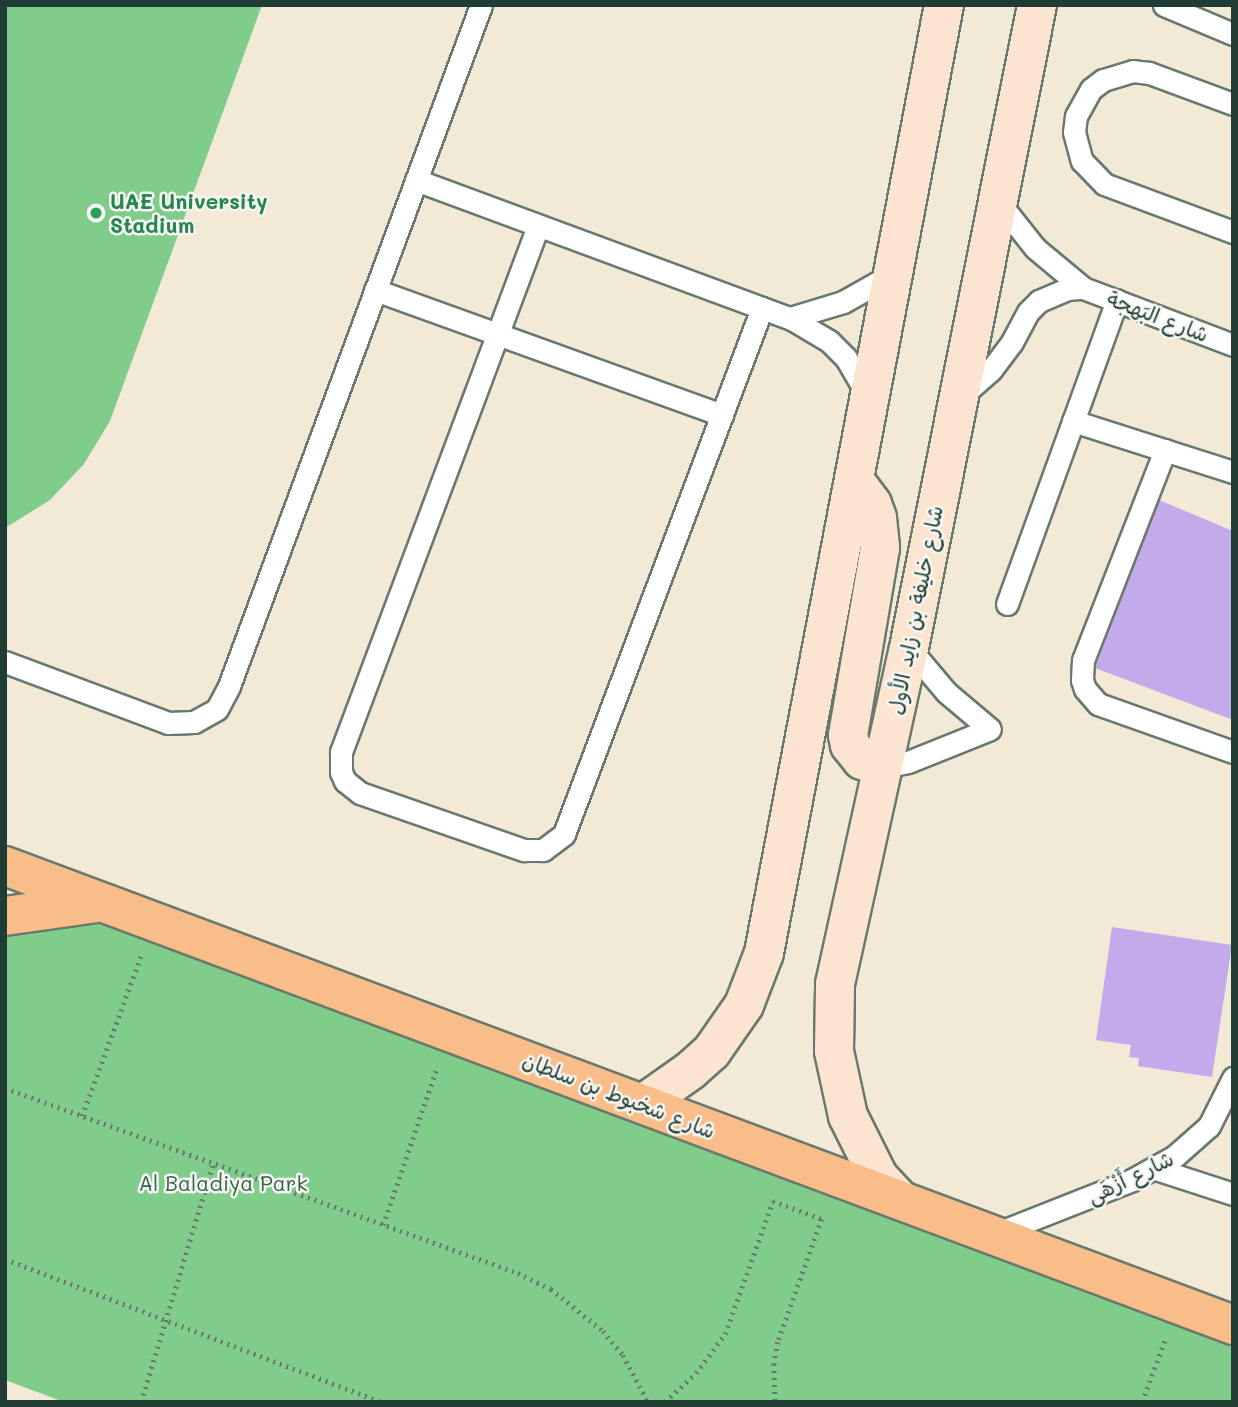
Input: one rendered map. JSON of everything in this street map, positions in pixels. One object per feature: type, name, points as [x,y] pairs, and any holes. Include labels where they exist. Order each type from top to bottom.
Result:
[{"type":"main road","points":[[643,1104],[691,1070],[712,1051],[744,1005],[764,953],[944,5]]},
{"type":"main road","name":"شارع خليفة بن زايد الأول","points":[[900,1200],[878,1176],[848,1116],[839,1084],[833,1028],[835,984],[909,648],[996,198],[1037,5]]},
{"type":"main road","points":[[854,480],[872,504],[877,518],[880,548],[848,735],[850,745],[862,760],[883,767]]},
{"type":"main road","name":"شارع شخبوط بن سلطان","points":[[5,866],[1233,1325]]},
{"type":"main road","points":[[5,916],[103,902]]},
{"type":"lane","points":[[5,662],[168,723],[194,722],[217,709],[229,686],[481,5]]},
{"type":"lane","points":[[1164,5],[1233,34]]},
{"type":"lane","points":[[1233,104],[1149,73],[1133,71],[1103,80],[1091,89],[1076,116],[1074,132],[1082,161],[1104,184],[1233,232]]},
{"type":"lane","points":[[416,180],[790,318],[830,341],[846,358],[869,398]]},
{"type":"lane","name":"شارع البَهجة","points":[[996,198],[1035,248],[1083,288],[1233,345]]},
{"type":"lane","points":[[538,226],[341,752],[339,762],[345,781],[360,793],[524,850],[543,850],[558,841],[568,825],[762,308]]},
{"type":"lane","points":[[790,318],[843,302],[891,275]]},
{"type":"lane","name":"شارع البَهجة","points":[[956,400],[991,370],[1012,342],[1028,312],[1039,301],[1060,291],[1083,288]]},
{"type":"lane","points":[[375,290],[722,415]]},
{"type":"lane","points":[[1007,604],[1117,300]]},
{"type":"lane","points":[[1073,421],[1233,472]]},
{"type":"lane","points":[[1165,450],[1083,660],[1082,680],[1085,689],[1098,704],[1233,752]]},
{"type":"lane","points":[[883,767],[908,762],[990,729],[946,692],[909,648]]},
{"type":"lane","name":"شارع أَزْهَى","points":[[993,1235],[1064,1209],[1156,1169],[1194,1142],[1209,1126],[1233,1078]]},
{"type":"lane","points":[[1156,1169],[1230,1190]]},
{"type":"path","points":[[82,1116],[153,921]]},
{"type":"path","points":[[383,1225],[449,1031]]},
{"type":"path","points":[[5,1088],[518,1273],[551,1289],[603,1331],[623,1355],[648,1402]]},
{"type":"path","points":[[141,1402],[213,1163]]},
{"type":"path","points":[[665,1402],[696,1373],[724,1334],[773,1201],[822,1219],[778,1342],[774,1364],[775,1402]]},
{"type":"path","points":[[5,1259],[382,1402]]},
{"type":"path","points":[[1142,1402],[1179,1304]]},
{"type":"green space","name":"UAE University Stadium","points":[[5,5],[262,5],[110,421],[84,464],[50,500],[5,528]]},
{"type":"green space","name":"Al Baladiya Park","points":[[105,914],[1233,1329],[1233,1402],[64,1402],[5,1380],[5,919]]},
{"type":"building","points":[[1159,500],[1233,531],[1233,720],[1095,668]]},
{"type":"building","points":[[1112,927],[1232,945],[1212,1077],[1138,1066],[1139,1058],[1129,1057],[1131,1045],[1096,1040]]},
{"type":"place","name":"UAE University Stadium","points":[[96,213]]}]
